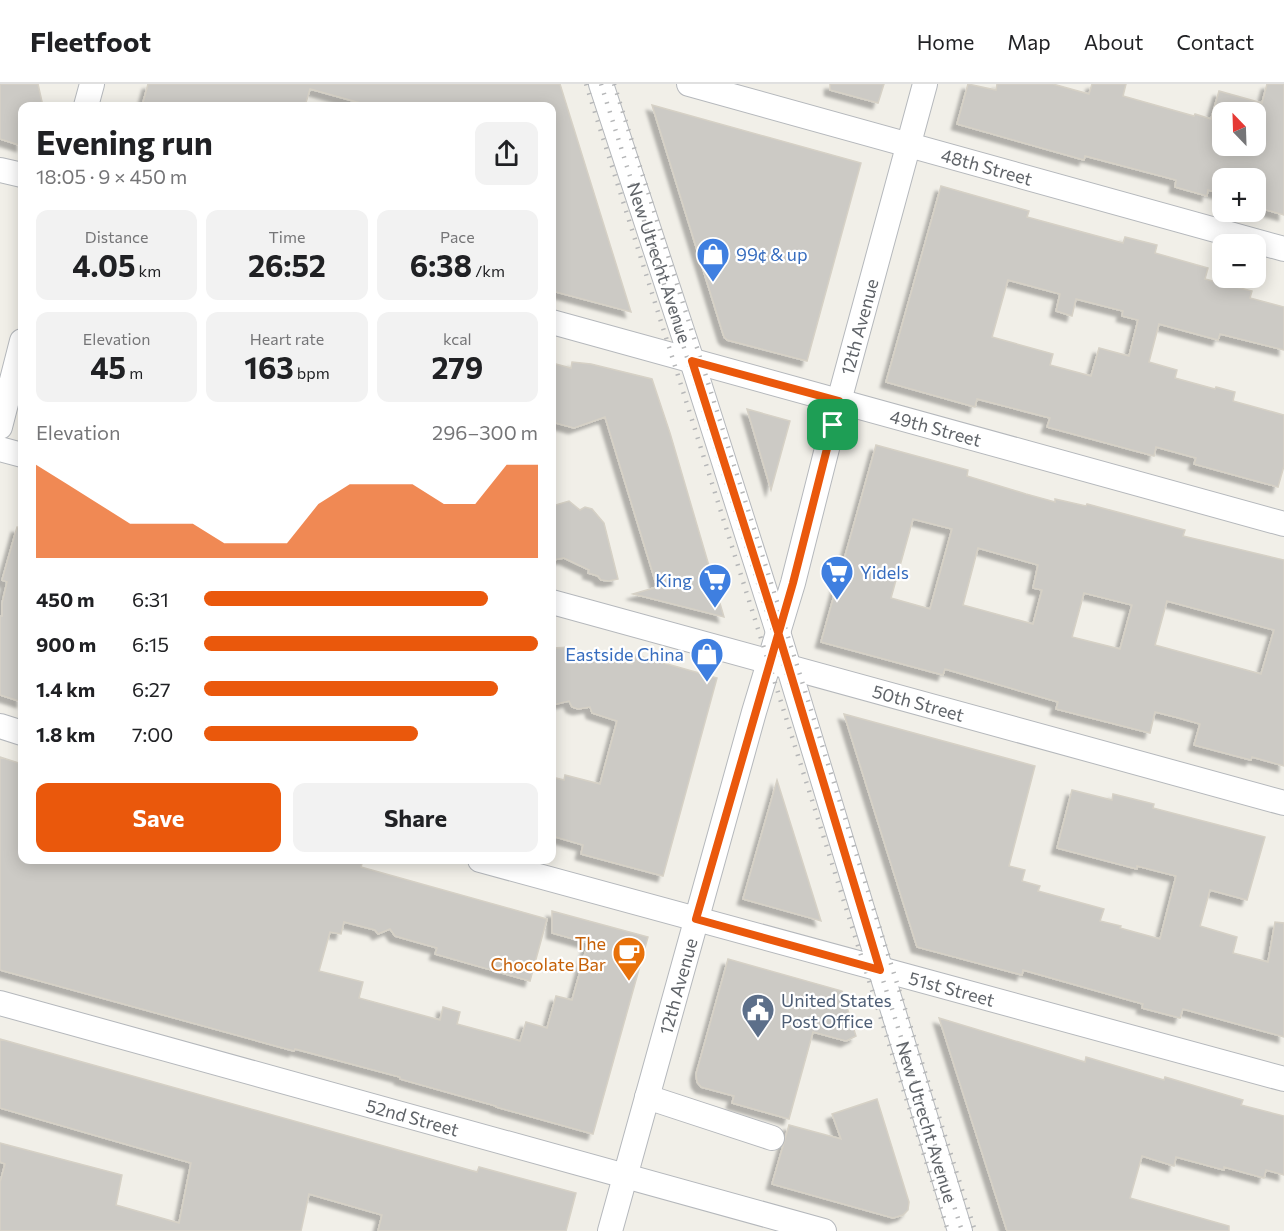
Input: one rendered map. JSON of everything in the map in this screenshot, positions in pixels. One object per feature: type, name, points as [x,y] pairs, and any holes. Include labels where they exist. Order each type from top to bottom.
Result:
[{"type":"street","points":[[87,102],[92,84]]},
{"type":"street","name":"New Utrecht Avenue","points":[[601,84],[778,632],[779,663],[880,970],[960,1231]]},
{"type":"street","name":"48th Street","points":[[689,84],[1284,249]]},
{"type":"street","name":"12th Avenue","points":[[778,632],[926,84]]},
{"type":"street","points":[[0,170],[18,174]]},
{"type":"street","name":"49th Street","points":[[556,323],[1284,524]]},
{"type":"street","points":[[0,427],[18,356]]},
{"type":"street","points":[[0,449],[18,454]]},
{"type":"street","name":"50th Street","points":[[556,603],[1284,803]]},
{"type":"street","name":"12th Avenue","points":[[610,1231],[696,919],[779,663]]},
{"type":"street","points":[[0,726],[18,732]]},
{"type":"street","name":"51st Street","points":[[495,864],[1284,1079]]},
{"type":"street","name":"52nd Street","points":[[0,1003],[824,1231]]},
{"type":"street","points":[[647,1097],[772,1138]]},
{"type":"building","points":[[0,84],[38,84],[42,102],[18,102],[18,145],[0,139]]},
{"type":"building","points":[[148,84],[560,84],[631,312],[556,292],[556,102],[357,102],[310,89],[306,102],[143,102]]},
{"type":"building","points":[[830,84],[884,84],[878,103],[830,90]]},
{"type":"building","points":[[968,84],[996,90],[997,84],[1053,84],[1089,94],[1092,84],[1126,84],[1123,96],[1194,116],[1195,114],[1211,119],[1212,116],[1212,156],[1266,156],[1266,102],[1262,102],[1267,84],[1284,84],[1284,215],[1266,210],[1266,168],[1212,168],[1212,191],[1208,190],[1207,196],[1175,187],[1176,180],[1085,156],[1084,160],[957,124]]},
{"type":"building","points":[[1219,91],[1258,102],[1216,102]]},
{"type":"building","points":[[652,105],[861,163],[807,361],[727,340],[724,337]]},
{"type":"building","points":[[941,186],[1029,211],[1027,217],[1123,243],[1125,237],[1157,245],[1155,253],[1208,268],[1205,279],[1212,281],[1212,288],[1240,288],[1252,291],[1250,298],[1284,307],[1284,350],[1220,334],[1218,340],[1159,324],[1149,362],[1177,370],[1175,378],[1235,392],[1233,401],[1284,415],[1284,466],[1278,487],[1194,464],[1196,458],[1156,447],[1154,456],[1047,427],[1050,418],[977,399],[975,407],[886,382]],"holes":[[[1008,280],[1060,294],[1056,311],[1072,316],[1076,299],[1123,311],[1122,316],[1138,320],[1129,356],[1099,348],[1091,376],[1050,365],[1053,354],[992,337]]]},
{"type":"building","points":[[572,362],[591,364],[652,379],[724,617],[633,594],[657,587],[605,417],[574,428],[556,423],[556,364],[571,368]]},
{"type":"building","points":[[747,409],[790,421],[771,490]]},
{"type":"building","points":[[876,445],[968,470],[967,476],[1026,494],[1055,502],[1055,499],[1086,506],[1087,504],[1185,530],[1183,536],[1284,560],[1284,766],[1194,745],[1200,724],[1179,718],[1155,712],[1150,733],[1056,709],[1058,702],[945,669],[943,675],[821,642]],"holes":[[[913,519],[952,529],[930,609],[891,598]],[[978,548],[1038,565],[1033,588],[1042,590],[1033,624],[963,605]],[[1084,593],[1132,605],[1120,649],[1072,637]],[[1167,601],[1274,630],[1261,674],[1155,645]]]},
{"type":"building","points":[[569,501],[580,510],[585,507],[592,509],[604,523],[618,579],[601,580],[598,576],[588,573],[589,570],[564,558],[556,559],[556,505]]},
{"type":"building","points":[[18,527],[18,701],[0,695],[0,616],[2,616],[2,603],[7,582],[2,580]]},
{"type":"building","points":[[572,647],[581,653],[591,652],[604,659],[608,657],[632,664],[635,655],[717,678],[663,876],[581,854],[583,845],[556,837],[556,778],[564,780],[565,775],[600,784],[617,721],[592,713],[590,707],[578,709],[572,707],[569,701],[556,704],[556,648]]},
{"type":"building","points":[[844,714],[1035,766],[1009,866],[1025,870],[1022,881],[1040,886],[1038,891],[1104,909],[1100,921],[1121,926],[1120,928],[1160,939],[1176,876],[1137,866],[1137,869],[1057,848],[1072,790],[1112,800],[1113,794],[1154,804],[1153,808],[1265,837],[1247,900],[1210,890],[1200,926],[1237,937],[1233,953],[1268,962],[1275,922],[1284,923],[1284,1037],[1183,1009],[1180,1018],[1142,1008],[1143,1004],[1023,970],[1022,975],[917,947]]},
{"type":"building","points":[[0,757],[18,763],[18,864],[362,864],[361,867],[547,919],[530,981],[435,954],[437,948],[395,936],[390,929],[378,934],[375,930],[344,922],[341,934],[330,932],[319,971],[363,982],[359,998],[440,1020],[443,1007],[460,1012],[457,1024],[520,1041],[526,1022],[547,1028],[556,996],[572,1000],[588,943],[552,933],[552,911],[648,937],[593,1134],[400,1079],[400,1077],[295,1049],[294,1051],[0,970]]},
{"type":"building","points":[[777,780],[821,921],[743,899]]},
{"type":"building","name":"United States Post Office","points":[[728,959],[842,991],[856,1036],[846,1041],[813,1032],[789,1119],[732,1103],[734,1096],[701,1087],[697,1082],[696,1074]]},
{"type":"building","points":[[939,1018],[1085,1062],[1086,1057],[1164,1080],[1165,1077],[1243,1100],[1241,1105],[1284,1116],[1284,1175],[1266,1170],[1264,1178],[1176,1157],[1174,1166],[1142,1156],[1130,1198],[1229,1226],[1229,1231],[1007,1231]]},
{"type":"building","points":[[0,1039],[477,1172],[479,1167],[576,1193],[566,1231],[378,1231],[382,1215],[309,1194],[301,1231],[0,1231],[0,1182],[5,1164],[0,1162],[0,1143],[122,1175],[116,1205],[179,1223],[191,1163],[0,1108]]},
{"type":"building","points":[[877,1099],[909,1202],[908,1210],[903,1215],[893,1218],[772,1184],[789,1125],[841,1139],[832,1114]]},
{"type":"railway","points":[[586,84],[948,1231]]},
{"type":"railway","points":[[601,84],[962,1231]]},
{"type":"railway","points":[[614,84],[975,1231]]},
{"type":"place","name":"99¢ & up","points":[[713,283]]},
{"type":"place","name":"Yidels","points":[[837,601]]},
{"type":"place","name":"King","points":[[715,609]]},
{"type":"place","name":"Eastside China","points":[[707,683]]},
{"type":"place","name":"The Chocolate Bar","points":[[629,982]]},
{"type":"place","name":"United States Post Office","points":[[758,1039]]},
{"type":"route","points":[[833,425],[793,583],[778,632],[770,661],[754,712],[696,919],[880,970],[778,632],[692,361],[839,401],[833,425]]}]
